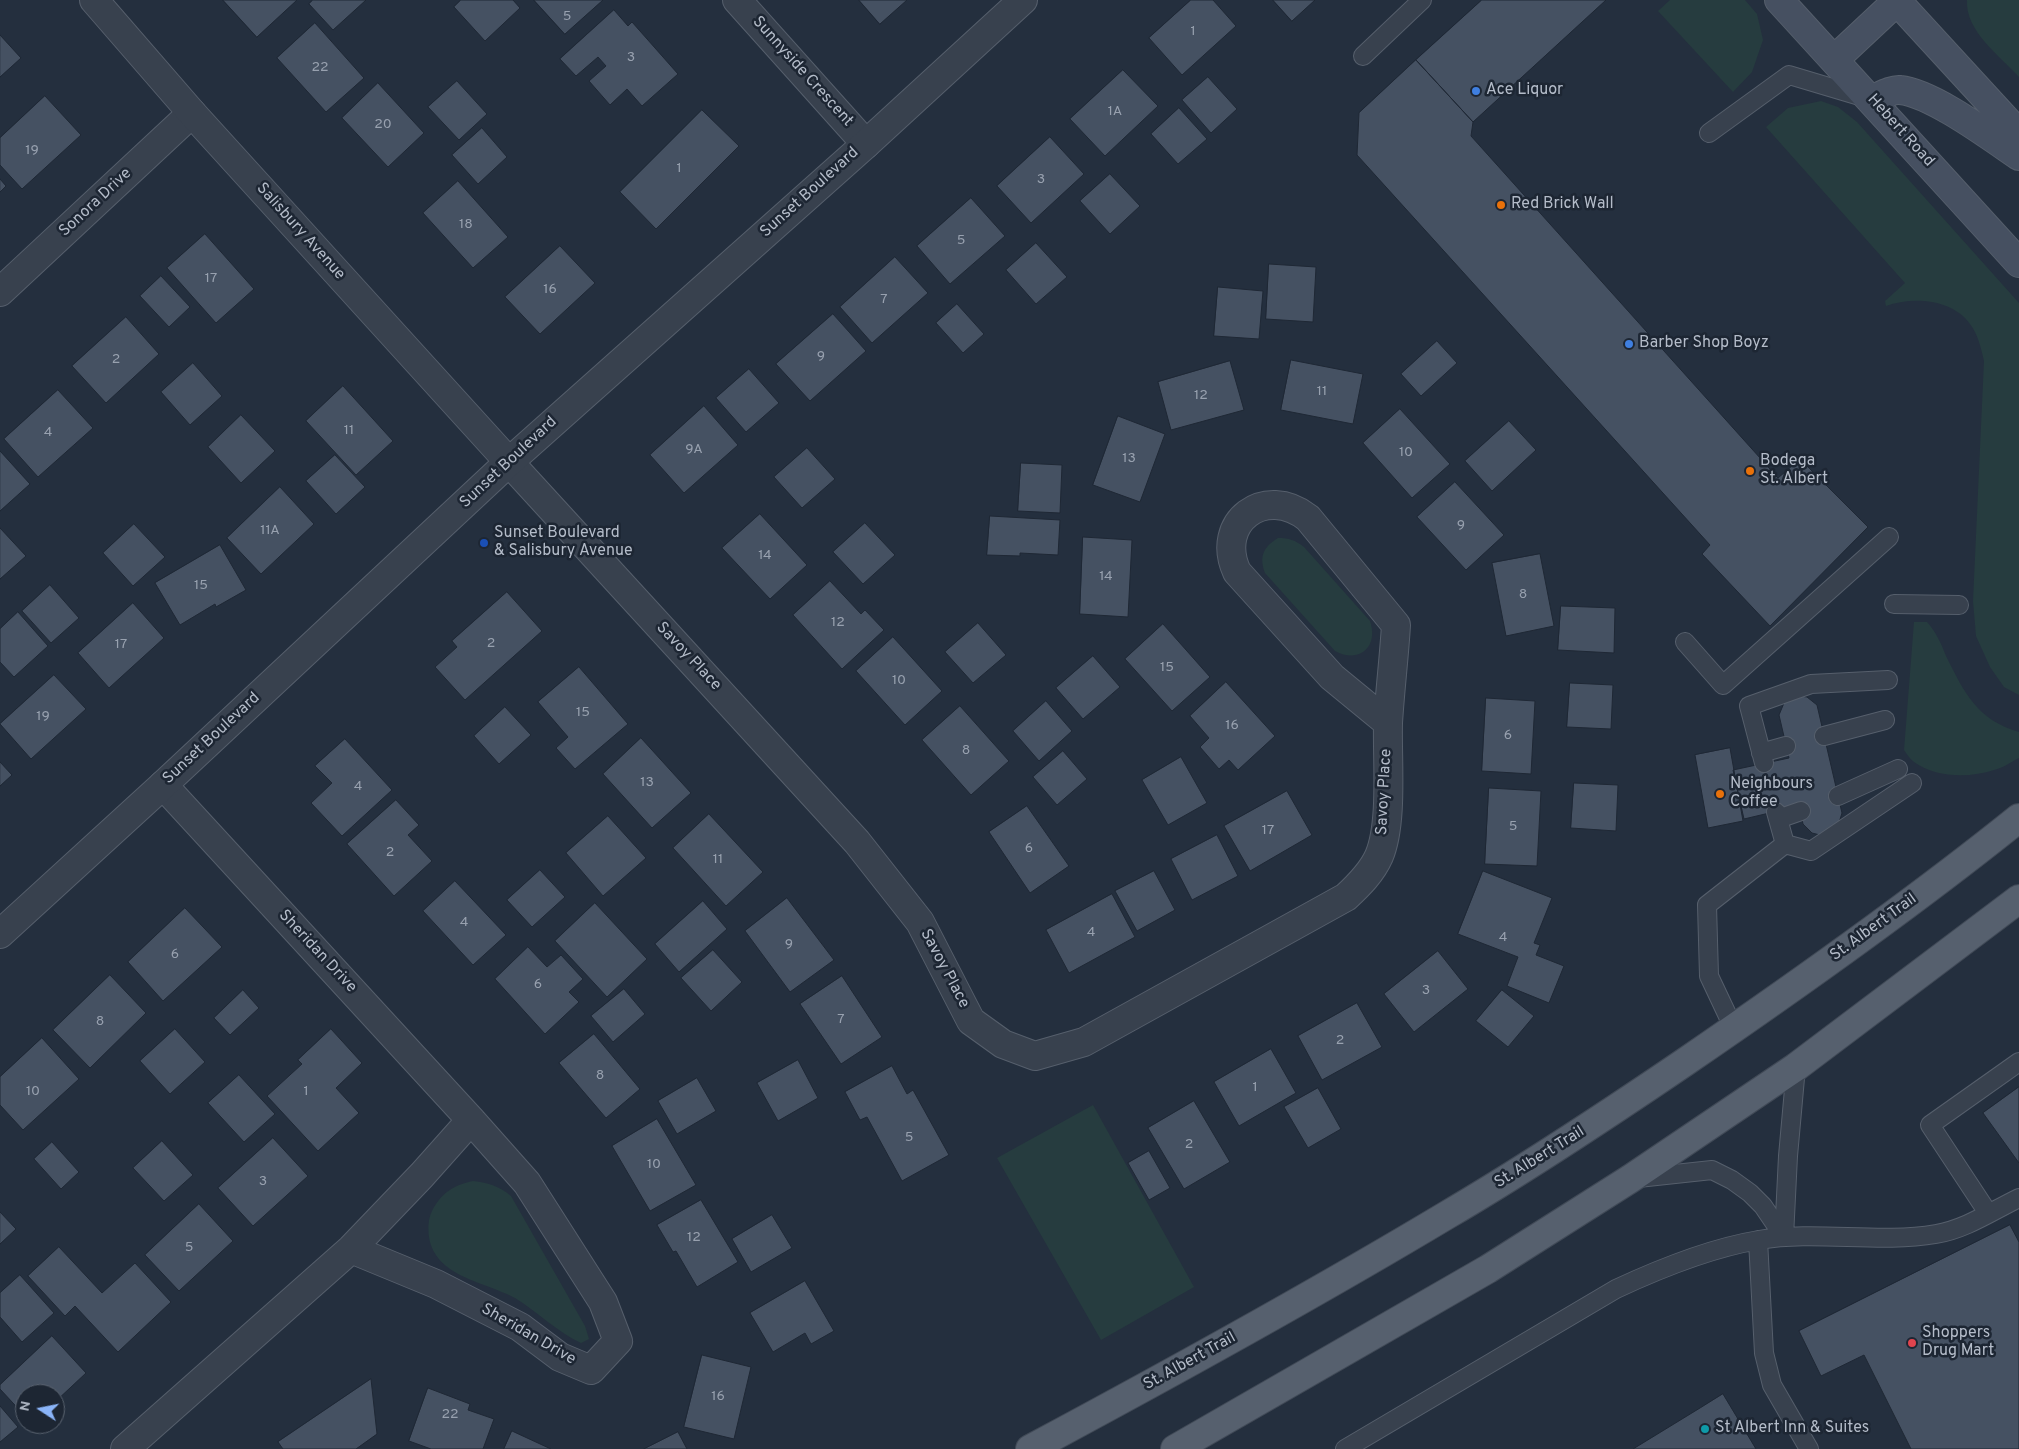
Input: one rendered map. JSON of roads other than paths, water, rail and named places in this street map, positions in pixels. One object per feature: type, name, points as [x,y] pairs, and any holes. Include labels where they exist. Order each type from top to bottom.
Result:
[{"type":"main road","name":"Hebert Road","points":[[1780,0],[2019,263]]},
{"type":"main road","points":[[1835,59],[1897,0],[2019,134]]},
{"type":"main road","points":[[1871,100],[1898,89],[1917,94],[1972,124],[2019,156]]},
{"type":"main road","name":"St. Albert Trail","points":[[1030,1449],[1188,1364],[1449,1215],[1578,1134],[1777,1000],[1974,854],[2019,818]]},
{"type":"main road","points":[[1175,1449],[1488,1269],[1630,1179],[1796,1067],[2019,899]]},
{"type":"street","name":"Salisbury Avenue","points":[[94,0],[192,113],[509,462]]},
{"type":"street","name":"Sunnyside Crescent","points":[[737,0],[866,144]]},
{"type":"street","name":"Sunset Boulevard","points":[[0,934],[163,785],[509,462],[866,144],[1023,0]]},
{"type":"street","name":"Sonora Drive","points":[[0,292],[192,113]]},
{"type":"street","name":"Savoy Place","points":[[509,462],[857,842],[920,922],[972,1021],[1003,1044],[1035,1056],[1084,1042],[1346,897],[1359,885],[1379,856],[1384,840],[1386,823],[1388,723],[1396,625],[1308,518],[1298,510],[1285,505],[1272,504],[1248,513],[1239,522],[1233,534],[1232,560],[1237,572],[1332,677],[1388,723]]},
{"type":"street","name":"Sheridan Drive","points":[[163,785],[527,1183],[602,1302],[618,1341],[591,1370],[560,1357],[520,1327],[436,1284],[351,1249]]},
{"type":"street","points":[[126,1449],[351,1249],[422,1175],[471,1120]]},
{"type":"lane","points":[[1363,56],[1422,0]]},
{"type":"lane","points":[[1709,133],[1789,75],[1871,100]]},
{"type":"lane","points":[[1685,642],[1723,685],[1888,537]]},
{"type":"lane","points":[[1894,604],[1959,605]]},
{"type":"lane","points":[[1786,746],[1762,758],[1749,706],[1811,684],[1888,680]]},
{"type":"lane","points":[[1824,736],[1885,720]]},
{"type":"lane","points":[[1838,796],[1898,769]]},
{"type":"lane","points":[[1785,844],[1811,851],[1912,783]]},
{"type":"lane","points":[[1785,844],[1777,815],[1800,810]]},
{"type":"lane","points":[[1734,1029],[1709,976],[1707,905],[1785,844]]},
{"type":"lane","points":[[1988,1213],[1930,1125],[2019,1062]]},
{"type":"lane","points":[[1784,1237],[1788,1156],[1796,1067]]},
{"type":"lane","points":[[1630,1179],[1712,1170],[1732,1180],[1750,1193],[1763,1206],[1784,1237]]},
{"type":"lane","points":[[1345,1449],[1616,1289],[1644,1276],[1691,1259],[1758,1240],[1784,1237],[1912,1237],[1938,1234],[1978,1220],[2019,1198]]},
{"type":"lane","points":[[1758,1240],[1764,1353],[1772,1385],[1809,1449]]},
{"type":"place","name":"Ace Liquor","points":[[1476,91]]},
{"type":"place","name":"Red Brick Wall","points":[[1501,205]]},
{"type":"place","name":"Barber Shop Boyz","points":[[1629,344]]},
{"type":"place","name":"Bodega St. Albert","points":[[1750,471]]},
{"type":"place","name":"Sunset Boulevard & Salisbury Avenue","points":[[484,543]]},
{"type":"place","name":"Neighbours Coffee","points":[[1720,794]]},
{"type":"place","name":"Shoppers Drug Mart","points":[[1912,1343]]},
{"type":"place","name":"St Albert Inn & Suites","points":[[1705,1429]]}]
